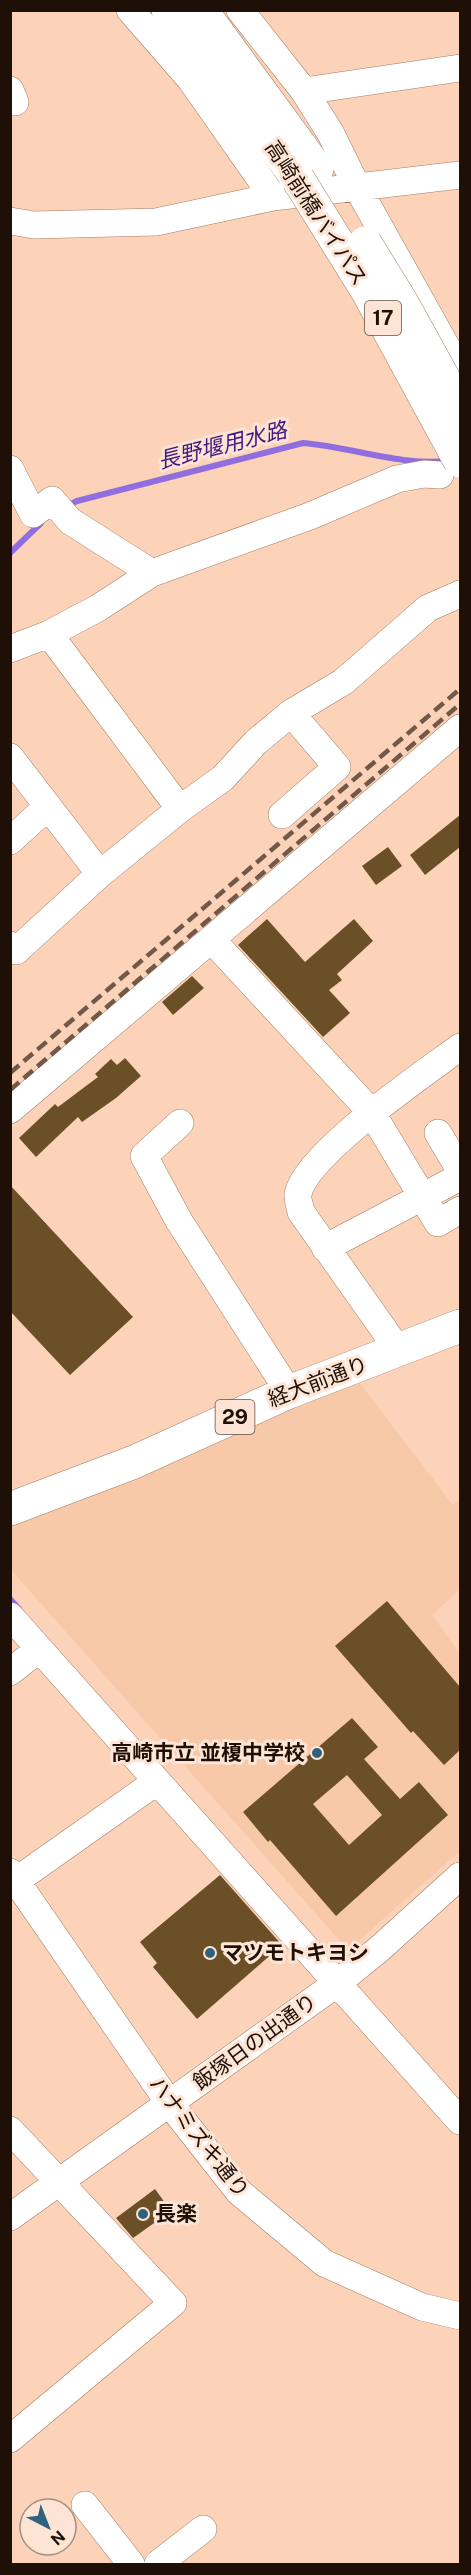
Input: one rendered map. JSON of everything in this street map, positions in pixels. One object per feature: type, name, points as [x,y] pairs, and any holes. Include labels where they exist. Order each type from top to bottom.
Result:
[{"type":"main road","name":"高崎前橋バイパス","points":[[168,10],[296,181],[402,303],[460,408]]},
{"type":"main road","name":"高崎前橋バイパス","points":[[201,10],[296,181],[374,302],[450,468]]},
{"type":"main road","name":"経大前通り","points":[[10,1509],[134,1462],[289,1392],[460,1326]]},
{"type":"street","points":[[130,10],[190,80],[296,181]]},
{"type":"street","points":[[240,10],[258,23],[331,134],[356,185],[460,371]]},
{"type":"street","points":[[304,91],[460,68]]},
{"type":"street","points":[[10,221],[34,225],[156,222],[296,181],[356,185],[460,175]]},
{"type":"street","points":[[10,649],[49,634],[98,608],[152,573],[310,516],[397,479],[450,468]]},
{"type":"street","points":[[10,469],[53,510],[152,573]]},
{"type":"street","points":[[10,945],[16,951],[100,874],[180,809],[223,778],[255,742],[291,712],[343,682],[428,608],[460,594]]},
{"type":"street","points":[[49,634],[180,809]]},
{"type":"street","points":[[282,815],[337,767],[291,712]]},
{"type":"street","points":[[10,1110],[460,728]]},
{"type":"street","points":[[10,757],[100,874]]},
{"type":"street","points":[[10,841],[47,807]]},
{"type":"street","points":[[211,939],[372,1113],[420,1197],[438,1223],[460,1210]]},
{"type":"street","points":[[399,1351],[300,1212],[298,1195],[305,1179],[343,1137],[460,1047]]},
{"type":"street","points":[[180,1123],[144,1156],[179,1221],[289,1392]]},
{"type":"street","points":[[438,1133],[460,1170]]},
{"type":"street","points":[[325,1248],[460,1177]]},
{"type":"street","points":[[10,1616],[460,2121]]},
{"type":"street","points":[[10,1672],[39,1649]]},
{"type":"street","points":[[12,1879],[156,1782]]},
{"type":"street","name":"飯塚日の出通り","points":[[10,2217],[336,1984],[378,1950],[460,1876]]},
{"type":"street","name":"ハナミズキ通り","points":[[12,1879],[170,2104],[239,2192],[324,2263],[422,2307],[460,2316]]},
{"type":"street","points":[[10,2130],[173,2303],[10,2439]]},
{"type":"street","points":[[85,2505],[131,2565]]},
{"type":"street","points":[[158,2565],[202,2529]]},
{"type":"shaded area","name":"高崎市立 並榎中学校","points":[[359,1382],[453,1505],[460,1499],[460,1589],[432,1615],[460,1654],[460,1851],[348,1950],[11,1570],[10,1526]]},
{"type":"building","points":[[460,815],[460,847],[425,875],[410,855]]},
{"type":"building","points":[[388,847],[402,866],[376,885],[362,866]]},
{"type":"building","points":[[267,919],[305,962],[354,919],[373,941],[337,974],[342,980],[329,990],[350,1013],[323,1037],[238,945]]},
{"type":"building","points":[[192,976],[204,988],[173,1015],[162,1002]]},
{"type":"building","points":[[125,1058],[141,1076],[116,1098],[82,1122],[78,1117],[36,1157],[19,1138],[55,1104],[58,1107],[98,1077],[95,1074],[111,1059],[117,1065]]},
{"type":"building","points":[[10,1185],[133,1317],[70,1375],[10,1311]]},
{"type":"building","points":[[387,1601],[460,1687],[460,1750],[444,1765],[413,1731],[411,1733],[335,1646]]},
{"type":"building","points":[[352,1718],[378,1747],[364,1759],[400,1799],[419,1782],[448,1815],[336,1916],[243,1812]],"holes":[[[347,1775],[382,1815],[349,1845],[313,1804]]]},
{"type":"building","name":"マツモトキヨシ","points":[[220,1875],[282,1945],[197,2019],[153,1967],[157,1963],[140,1942]]},
{"type":"building","name":"長楽","points":[[155,2189],[171,2211],[133,2238],[116,2218]]},
{"type":"waterway","name":"長野堰用水路","points":[[67,506],[77,501],[303,443],[394,459],[449,461]]},
{"type":"waterway","name":"長野堰用水路","points":[[10,553],[41,523]]},
{"type":"waterway","points":[[10,1599],[19,1609]]},
{"type":"railway","points":[[10,1073],[460,689]]},
{"type":"railway","points":[[10,1090],[460,704]]},
{"type":"place","name":"高崎市立 並榎中学校","points":[[317,1753]]},
{"type":"place","name":"マツモトキヨシ","points":[[210,1953]]},
{"type":"place","name":"長楽","points":[[143,2214]]}]
